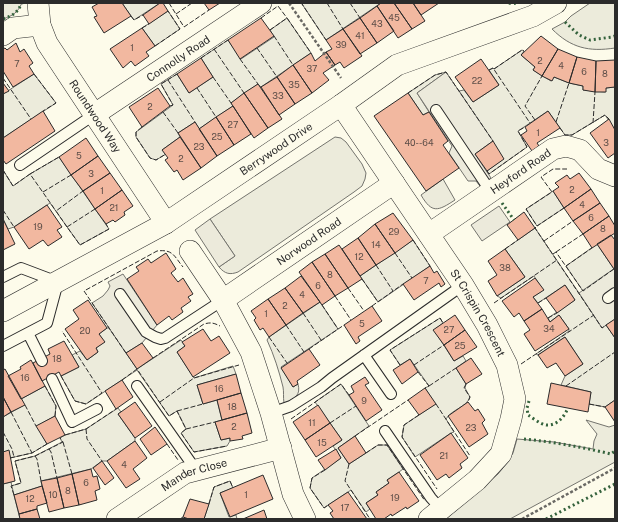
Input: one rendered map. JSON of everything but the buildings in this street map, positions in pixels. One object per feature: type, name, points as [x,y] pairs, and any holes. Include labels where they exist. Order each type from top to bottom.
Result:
[{"type":"street","name":"Roundwood Way","points":[[38,3],[40,25],[47,43],[166,223]]},
{"type":"street","name":"Connolly Road","points":[[95,114],[262,3]]},
{"type":"street","name":"Berrywood Drive","points":[[3,311],[166,223],[341,105],[397,65],[533,16],[556,3]]},
{"type":"street","points":[[3,35],[13,28],[40,25]]},
{"type":"street","name":"St Crispin Crescent","points":[[341,105],[463,285],[507,365],[515,399],[501,454],[478,480],[435,514]]},
{"type":"street","name":"Heyford Road","points":[[429,234],[553,149],[566,146],[580,150],[598,169],[615,176]]},
{"type":"street","name":"Norwood Road","points":[[223,300],[394,183]]},
{"type":"street","points":[[190,251],[223,300],[251,352],[271,413],[293,494],[305,519]]},
{"type":"street","name":"Mander Close","points":[[117,519],[185,473],[280,448]]},
{"type":"lane","points":[[436,110],[491,192]]},
{"type":"lane","points":[[20,165],[95,114]]},
{"type":"lane","points":[[3,277],[20,268],[58,282],[48,323],[3,346]]},
{"type":"lane","points":[[271,413],[291,406],[321,387],[463,285]]},
{"type":"lane","points":[[120,294],[146,332],[161,339],[172,334],[223,300]]},
{"type":"lane","points":[[28,333],[42,361]]},
{"type":"lane","points":[[364,355],[391,394]]},
{"type":"lane","points":[[52,379],[72,422],[97,409]]},
{"type":"lane","points":[[137,386],[196,470]]},
{"type":"lane","points":[[385,431],[431,498],[435,514]]},
{"type":"path","points":[[289,3],[344,83]]},
{"type":"path","points":[[522,519],[615,468]]},
{"type":"shaded area","points":[[3,3],[22,3],[15,13],[3,19]]},
{"type":"shaded area","points":[[122,3],[160,3],[134,20]]},
{"type":"shaded area","points":[[381,3],[326,40],[302,4]]},
{"type":"shaded area","points":[[590,3],[615,3],[615,48],[589,49],[581,47],[566,41],[552,29],[565,22]]},
{"type":"shaded area","points":[[168,11],[180,29],[155,46],[142,28]]},
{"type":"shaded area","points":[[287,18],[311,53],[261,87],[258,84],[231,103],[233,106],[199,129],[195,122],[178,133],[180,137],[162,150],[166,154],[156,160],[150,158],[136,137],[136,132],[173,105],[161,84],[177,74],[189,93],[213,77],[201,58],[228,40],[241,59],[274,37],[270,30]]},
{"type":"shaded area","points":[[522,50],[524,51],[521,55],[535,67],[533,70],[551,81],[554,77],[569,83],[583,86],[583,90],[605,92],[606,88],[615,87],[615,130],[605,115],[572,135],[565,135],[548,111],[518,131],[527,147],[489,174],[487,171],[503,159],[459,91],[464,90],[473,102],[499,85],[489,70],[494,69]]},
{"type":"shaded area","points":[[446,72],[417,93],[429,112],[423,115],[408,93],[435,75]]},
{"type":"shaded area","points":[[446,72],[493,141],[475,154],[491,178],[480,186],[476,181],[468,181],[449,153],[452,146],[417,93]]},
{"type":"shaded area","points":[[34,74],[56,103],[3,138],[3,94]]},
{"type":"shaded area","points":[[335,137],[341,138],[346,142],[362,164],[366,173],[362,186],[238,272],[228,273],[221,269],[219,267],[235,256],[210,219]]},
{"type":"shaded area","points":[[59,157],[109,229],[80,245],[50,203],[14,227],[8,229],[3,219],[3,170],[13,186]]},
{"type":"shaded area","points":[[443,179],[455,200],[444,207],[436,209],[432,208],[421,195]]},
{"type":"shaded area","points":[[553,191],[564,208],[537,226],[526,209]]},
{"type":"shaded area","points":[[499,206],[510,222],[482,241],[471,225]]},
{"type":"shaded area","points":[[210,219],[235,256],[219,267],[195,230]]},
{"type":"shaded area","points":[[535,228],[602,327],[606,325],[615,338],[615,400],[605,407],[589,404],[591,392],[561,385],[565,376],[583,364],[565,337],[538,355],[536,354],[569,331],[559,315],[550,322],[548,318],[575,300],[565,285],[538,303],[533,297],[543,290],[534,276],[501,298],[497,296],[525,277],[505,249]]},
{"type":"shaded area","points":[[413,240],[430,266],[378,302],[360,276]]},
{"type":"shaded area","points":[[597,244],[614,269],[583,291],[566,266]]},
{"type":"shaded area","points":[[615,268],[615,319],[602,328],[579,293]]},
{"type":"shaded area","points":[[123,274],[157,325],[142,343],[126,353],[92,303],[103,296],[108,290],[110,286],[108,282]]},
{"type":"shaded area","points":[[320,302],[338,329],[281,367],[293,387],[298,384],[299,388],[296,396],[284,403],[281,381],[267,340],[269,337]]},
{"type":"shaded area","points":[[440,318],[443,323],[434,330],[454,361],[463,356],[466,361],[456,368],[466,384],[465,388],[470,397],[465,404],[446,419],[454,432],[415,457],[402,437],[404,425],[435,404],[425,388],[429,386],[410,359],[400,365],[390,350]]},
{"type":"shaded area","points":[[109,328],[137,369],[181,340],[185,346],[177,352],[194,378],[233,366],[236,374],[197,385],[203,404],[217,400],[222,420],[215,422],[221,440],[230,438],[227,446],[194,452],[181,433],[186,429],[177,411],[169,416],[137,370],[86,404],[75,401],[61,376],[79,367],[72,355],[80,351],[87,360],[98,352],[96,348],[104,342],[99,334]]},
{"type":"shaded area","points":[[341,384],[369,426],[338,448],[349,464],[378,445],[387,445],[403,469],[387,480],[389,483],[376,492],[378,495],[366,503],[370,509],[366,512],[351,490],[324,508],[310,488],[312,478],[341,458],[333,446],[342,440],[315,402]]},
{"type":"shaded area","points":[[45,386],[56,406],[55,416],[37,426],[47,444],[32,453],[10,458],[9,451],[3,452],[3,417],[24,405],[21,399]]},
{"type":"shaded area","points":[[118,408],[121,412],[118,414],[135,438],[135,441],[107,461],[102,461],[91,469],[41,481],[42,486],[14,495],[11,486],[21,483],[15,461],[35,456],[62,442],[60,438],[65,435],[86,429]]},
{"type":"shaded area","points":[[586,420],[609,427],[615,425],[615,462],[510,519],[446,519],[498,474],[513,453],[517,439],[554,442],[593,449],[597,434]]},
{"type":"shaded area","points":[[230,481],[233,488],[220,493],[229,517],[236,515],[237,519],[204,519],[214,487]]},
{"type":"shaded area","points":[[11,482],[20,519],[3,519],[3,484]]},
{"type":"hedge","points":[[3,19],[15,13],[22,3]]},
{"type":"hedge","points":[[509,3],[516,3]]},
{"type":"hedge","points":[[565,22],[579,35],[590,40],[615,36]]},
{"type":"hedge","points":[[502,203],[514,220]]},
{"type":"hedge","points":[[529,401],[527,408],[528,415],[546,425],[554,424],[560,420],[568,408]]},
{"type":"hedge","points":[[524,439],[568,445],[611,454],[615,451]]},
{"type":"hedge","points":[[546,519],[615,484]]},
{"type":"fence","points":[[169,3],[184,27],[209,10]]},
{"type":"fence","points":[[176,14],[192,3]]},
{"type":"fence","points":[[304,3],[302,4],[326,40]]},
{"type":"fence","points":[[327,3],[343,29]]},
{"type":"fence","points":[[350,3],[360,18]]},
{"type":"fence","points":[[261,18],[278,6],[287,18]]},
{"type":"fence","points":[[155,46],[180,29],[168,11]]},
{"type":"fence","points":[[131,16],[134,20],[143,15]]},
{"type":"fence","points":[[270,30],[287,18],[311,53]]},
{"type":"fence","points":[[142,28],[149,24]]},
{"type":"fence","points":[[274,36],[293,65]]},
{"type":"fence","points":[[201,58],[228,40]]},
{"type":"fence","points":[[257,48],[277,77]]},
{"type":"fence","points":[[214,49],[244,93]]},
{"type":"fence","points":[[494,69],[522,50],[524,51]]},
{"type":"fence","points":[[240,59],[258,84]]},
{"type":"fence","points":[[489,70],[493,68],[530,123]]},
{"type":"fence","points":[[408,93],[435,75],[446,72],[493,141]]},
{"type":"fence","points":[[34,74],[56,103],[43,111]]},
{"type":"fence","points":[[170,106],[173,105],[161,84],[177,74]]},
{"type":"fence","points":[[535,120],[525,106],[542,76]]},
{"type":"fence","points":[[213,77],[231,103]]},
{"type":"fence","points":[[3,78],[31,119]]},
{"type":"fence","points":[[168,80],[195,122]]},
{"type":"fence","points":[[556,122],[569,83]]},
{"type":"fence","points":[[197,88],[216,117]]},
{"type":"fence","points":[[593,123],[595,92]]},
{"type":"fence","points":[[163,112],[178,133]]},
{"type":"fence","points":[[560,128],[565,135],[572,135],[605,115],[609,119]]},
{"type":"fence","points":[[142,127],[136,132],[136,137],[150,158],[156,160],[166,154]]},
{"type":"fence","points":[[487,171],[489,174],[527,147],[518,131],[525,127]]},
{"type":"fence","points":[[30,174],[59,157]]},
{"type":"fence","points":[[564,208],[537,226],[526,209],[552,192],[541,177],[553,169],[567,169]]},
{"type":"fence","points":[[3,170],[13,186],[30,174],[56,211]]},
{"type":"fence","points":[[43,192],[71,175]]},
{"type":"fence","points":[[67,227],[56,211],[83,191]]},
{"type":"fence","points":[[95,209],[67,227],[80,245],[109,229],[106,224]]},
{"type":"fence","points":[[3,210],[14,227]]},
{"type":"fence","points":[[544,241],[573,221]]},
{"type":"fence","points":[[536,227],[535,228],[602,328],[606,325]]},
{"type":"fence","points":[[556,252],[583,234]]},
{"type":"fence","points":[[413,240],[430,266]]},
{"type":"fence","points":[[505,249],[518,240]]},
{"type":"fence","points":[[566,266],[592,248]]},
{"type":"fence","points":[[126,353],[84,291],[157,251],[170,252],[183,267]]},
{"type":"fence","points":[[553,254],[556,252],[583,291],[614,269]]},
{"type":"fence","points":[[395,253],[412,278]]},
{"type":"fence","points":[[494,303],[557,260]]},
{"type":"fence","points":[[376,265],[393,291]]},
{"type":"fence","points":[[362,279],[378,302]]},
{"type":"fence","points":[[372,306],[403,284]]},
{"type":"fence","points":[[348,288],[364,311]]},
{"type":"fence","points":[[335,296],[351,320]]},
{"type":"fence","points":[[538,303],[546,298]]},
{"type":"fence","points":[[322,305],[338,329]]},
{"type":"fence","points":[[303,313],[321,340]]},
{"type":"fence","points":[[548,318],[557,313]]},
{"type":"fence","points":[[521,364],[594,315]]},
{"type":"fence","points":[[400,365],[390,350],[440,318],[443,323]]},
{"type":"fence","points":[[153,358],[204,324],[212,323],[220,326]]},
{"type":"fence","points":[[286,325],[304,352]]},
{"type":"fence","points":[[309,349],[344,325]]},
{"type":"fence","points":[[61,376],[75,401],[86,404],[102,393],[62,331]]},
{"type":"fence","points":[[269,337],[287,363]]},
{"type":"fence","points":[[414,365],[444,345]]},
{"type":"fence","points":[[566,386],[615,352]]},
{"type":"fence","points":[[160,402],[194,378],[239,365]]},
{"type":"fence","points":[[429,386],[456,368]]},
{"type":"fence","points":[[122,380],[137,369],[169,416],[177,411],[186,429],[181,433],[194,452],[227,446]]},
{"type":"fence","points":[[418,372],[429,386],[425,388]]},
{"type":"fence","points":[[291,419],[341,384],[349,395]]},
{"type":"fence","points":[[466,384],[464,388],[470,397],[468,402]]},
{"type":"fence","points":[[45,386],[56,406],[55,416]]},
{"type":"fence","points":[[355,436],[408,400]]},
{"type":"fence","points":[[177,411],[203,404]]},
{"type":"fence","points":[[436,404],[470,456]]},
{"type":"fence","points":[[589,404],[605,407]]},
{"type":"fence","points":[[25,405],[36,426]]},
{"type":"fence","points":[[330,423],[356,406]]},
{"type":"fence","points":[[65,435],[86,429],[116,409]]},
{"type":"fence","points":[[11,412],[32,453]]},
{"type":"fence","points":[[419,415],[404,425],[402,437],[437,489]]},
{"type":"fence","points":[[186,429],[215,422]]},
{"type":"fence","points":[[86,429],[87,439],[102,461]]},
{"type":"fence","points":[[3,432],[12,449],[14,457]]},
{"type":"fence","points":[[14,495],[11,486],[21,483],[15,461],[35,456],[63,442],[60,438]]},
{"type":"fence","points":[[63,442],[72,474]]},
{"type":"fence","points":[[10,458],[32,453],[47,444]]},
{"type":"fence","points":[[167,444],[178,460]]},
{"type":"fence","points":[[366,453],[378,445],[387,445],[425,501]]},
{"type":"fence","points":[[49,449],[57,478]]},
{"type":"fence","points":[[35,456],[37,459],[41,481]]},
{"type":"fence","points":[[349,464],[345,481],[370,519]]},
{"type":"fence","points":[[325,470],[312,478],[310,488],[324,508],[328,505]]},
{"type":"fence","points":[[209,504],[214,487],[230,481],[233,488]]}]
